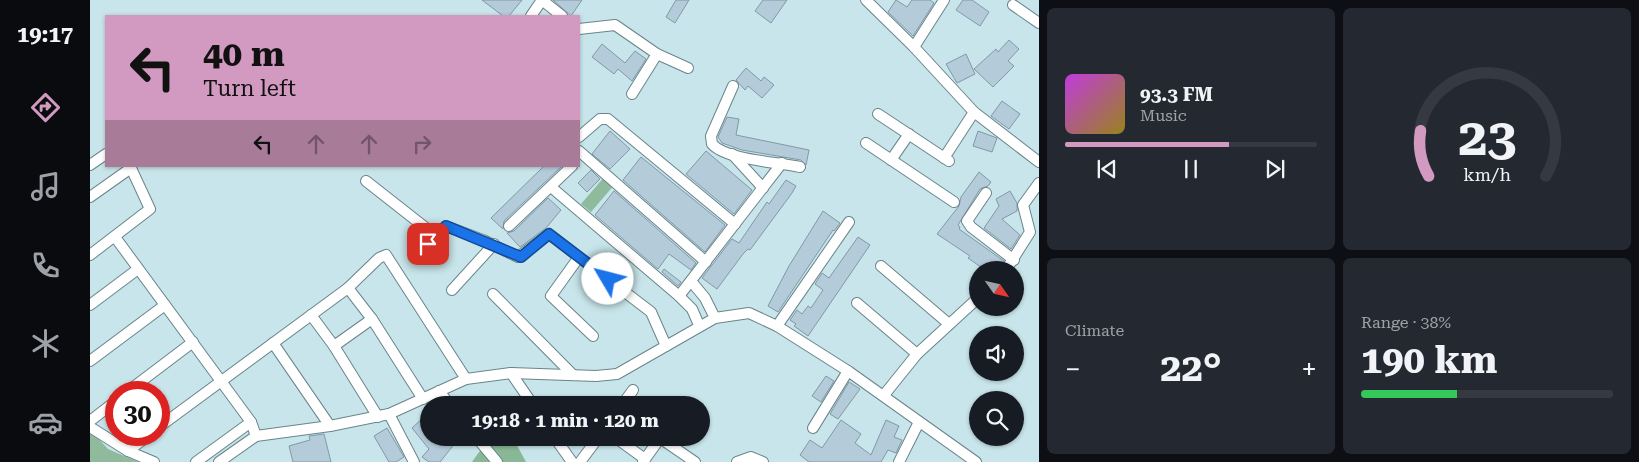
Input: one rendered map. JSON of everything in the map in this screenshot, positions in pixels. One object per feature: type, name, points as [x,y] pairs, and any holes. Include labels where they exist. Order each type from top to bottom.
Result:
[{"type":"street","points":[[532,15],[542,0],[561,15]]},
{"type":"street","points":[[866,0],[914,47],[974,112],[1039,162]]},
{"type":"street","points":[[914,47],[944,0]]},
{"type":"street","points":[[1013,5],[1039,23]]},
{"type":"street","points":[[580,29],[615,24],[656,54],[688,68]]},
{"type":"street","points":[[632,94],[656,54]]},
{"type":"street","points":[[733,86],[711,140],[715,147],[732,154],[800,166]]},
{"type":"street","points":[[878,114],[946,160],[974,112]]},
{"type":"street","points":[[580,136],[600,119],[608,120],[735,224]]},
{"type":"street","points":[[891,160],[909,134]]},
{"type":"street","points":[[866,143],[954,202]]},
{"type":"street","points":[[732,154],[763,188]]},
{"type":"street","points":[[90,165],[105,155]]},
{"type":"street","points":[[580,156],[706,262]]},
{"type":"street","points":[[679,296],[782,163]]},
{"type":"street","points":[[90,197],[131,167],[150,209],[90,256]]},
{"type":"street","points":[[509,226],[571,167]]},
{"type":"street","points":[[366,181],[436,236]]},
{"type":"street","points":[[986,193],[967,221],[971,227],[1014,260],[1030,232],[1023,205],[1039,183]]},
{"type":"street","points":[[551,187],[679,296],[692,309],[698,326]]},
{"type":"street","points":[[777,326],[849,222]]},
{"type":"street","points":[[421,251],[446,226],[494,244],[521,257],[549,234],[651,312],[666,346]]},
{"type":"street","points":[[115,237],[251,422],[256,436]]},
{"type":"street","points":[[452,290],[494,244]]},
{"type":"street","points":[[170,419],[348,288],[379,258],[386,255],[466,379]]},
{"type":"street","points":[[579,257],[551,296],[593,336]]},
{"type":"street","points":[[881,266],[949,324]]},
{"type":"street","points":[[90,305],[138,269]]},
{"type":"street","points":[[691,281],[704,298],[715,318]]},
{"type":"street","points":[[348,288],[372,319],[421,396]]},
{"type":"street","points":[[493,294],[573,375]]},
{"type":"street","points":[[857,303],[917,354]]},
{"type":"street","points":[[90,361],[165,305]]},
{"type":"street","points":[[884,395],[917,354],[969,306]]},
{"type":"street","points":[[429,396],[466,379],[511,373],[617,374],[715,318],[749,313],[777,326],[848,371],[976,462]]},
{"type":"street","points":[[311,315],[334,346],[378,416]]},
{"type":"street","points":[[334,346],[372,319]]},
{"type":"street","points":[[142,381],[193,342]]},
{"type":"street","points":[[273,343],[330,426]]},
{"type":"street","points":[[813,428],[848,371]]},
{"type":"street","points":[[511,373],[527,396]]},
{"type":"street","points":[[629,396],[634,390]]},
{"type":"street","points":[[438,391],[442,396]]},
{"type":"street","points":[[219,462],[256,436],[330,426],[389,414],[420,400]]},
{"type":"street","points":[[90,421],[105,409]]},
{"type":"street","points":[[389,414],[414,462]]},
{"type":"street","points":[[196,462],[251,422]]},
{"type":"street","points":[[899,462],[919,422]]},
{"type":"street","points":[[90,428],[128,451],[154,462]]},
{"type":"street","points":[[128,451],[135,446]]},
{"type":"street","points":[[484,446],[497,462]]},
{"type":"street","points":[[561,446],[572,462]]},
{"type":"street","points":[[580,462],[592,446]]},
{"type":"street","points":[[626,446],[644,460],[654,446]]},
{"type":"street","points":[[672,446],[695,462]]},
{"type":"street","points":[[737,462],[751,457],[764,462]]},
{"type":"green space","points":[[605,176],[615,184],[591,212],[581,204]]},
{"type":"green space","points":[[90,430],[108,449],[138,462],[90,462]]},
{"type":"green space","points":[[483,446],[517,446],[526,462],[472,462]]},
{"type":"building","points":[[482,0],[522,0],[510,15],[502,15]]},
{"type":"building","points":[[553,0],[582,0],[570,15]]},
{"type":"building","points":[[676,0],[689,0],[675,23],[666,17]]},
{"type":"building","points":[[763,0],[787,0],[771,23],[755,11]]},
{"type":"building","points":[[896,0],[907,7],[912,0],[930,0],[934,3],[913,36],[888,12]]},
{"type":"building","points":[[963,0],[972,0],[989,12],[980,26],[956,10]]},
{"type":"building","points":[[1009,40],[1019,49],[1008,61],[1014,66],[993,87],[974,69],[996,49],[998,52]]},
{"type":"building","points":[[602,44],[625,63],[635,51],[646,59],[632,81],[618,69],[614,74],[592,57]]},
{"type":"building","points":[[966,54],[975,74],[957,83],[946,64]]},
{"type":"building","points":[[746,68],[761,81],[764,77],[774,85],[762,98],[748,86],[745,90],[736,80]]},
{"type":"building","points":[[1002,101],[1020,114],[1009,129],[991,116]]},
{"type":"building","points":[[727,117],[739,119],[736,135],[809,150],[806,165],[801,160],[742,150],[722,143],[718,137]]},
{"type":"building","points":[[610,131],[630,149],[610,169],[592,154]]},
{"type":"building","points":[[978,131],[997,138],[992,152],[973,146]]},
{"type":"building","points":[[706,151],[752,190],[734,214],[686,174]]},
{"type":"building","points":[[641,157],[725,225],[705,252],[623,180]]},
{"type":"building","points":[[543,167],[561,167],[504,221],[503,229],[491,218]]},
{"type":"building","points":[[591,170],[600,179],[587,192],[578,183]]},
{"type":"building","points":[[979,172],[991,182],[988,186],[980,189],[958,225],[959,229],[1004,261],[972,261],[968,258],[970,256],[937,234],[959,206],[961,197]]},
{"type":"building","points":[[786,180],[796,186],[792,193],[750,250],[748,249],[743,254],[717,289],[702,278],[732,239],[739,243],[767,202],[769,204]]},
{"type":"building","points":[[614,191],[696,263],[691,270],[669,254],[658,269],[595,215]]},
{"type":"building","points":[[1010,191],[1017,203],[1017,211],[1002,219],[1020,235],[1011,249],[984,228],[999,206],[996,199]]},
{"type":"building","points":[[548,198],[561,210],[546,228],[520,247],[507,233],[514,231]]},
{"type":"building","points":[[823,211],[840,223],[833,230],[778,312],[768,306],[789,266]]},
{"type":"building","points":[[858,237],[870,245],[808,336],[794,326],[796,324],[790,320],[797,310],[802,314],[808,306],[811,308],[823,290],[815,284],[822,273],[829,278]]},
{"type":"building","points":[[664,269],[681,282],[678,286],[662,272]]},
{"type":"building","points":[[826,376],[834,381],[821,402],[812,396]]},
{"type":"building","points":[[849,382],[860,389],[838,419],[830,414]]},
{"type":"building","points":[[841,420],[861,434],[855,443],[871,455],[886,420],[899,426],[894,437],[902,440],[896,453],[888,450],[881,462],[809,462],[800,455],[810,440],[822,448]]},
{"type":"building","points":[[420,421],[420,438],[412,428]]},
{"type":"building","points":[[387,428],[404,457],[396,462],[389,462],[374,436]]},
{"type":"building","points":[[324,434],[331,462],[293,462],[289,446],[310,440],[309,436]]},
{"type":"building","points":[[427,446],[453,446],[440,462],[429,462],[422,457],[429,449]]},
{"type":"route","points":[[428,244],[446,226],[521,257],[549,234],[608,279]]}]
